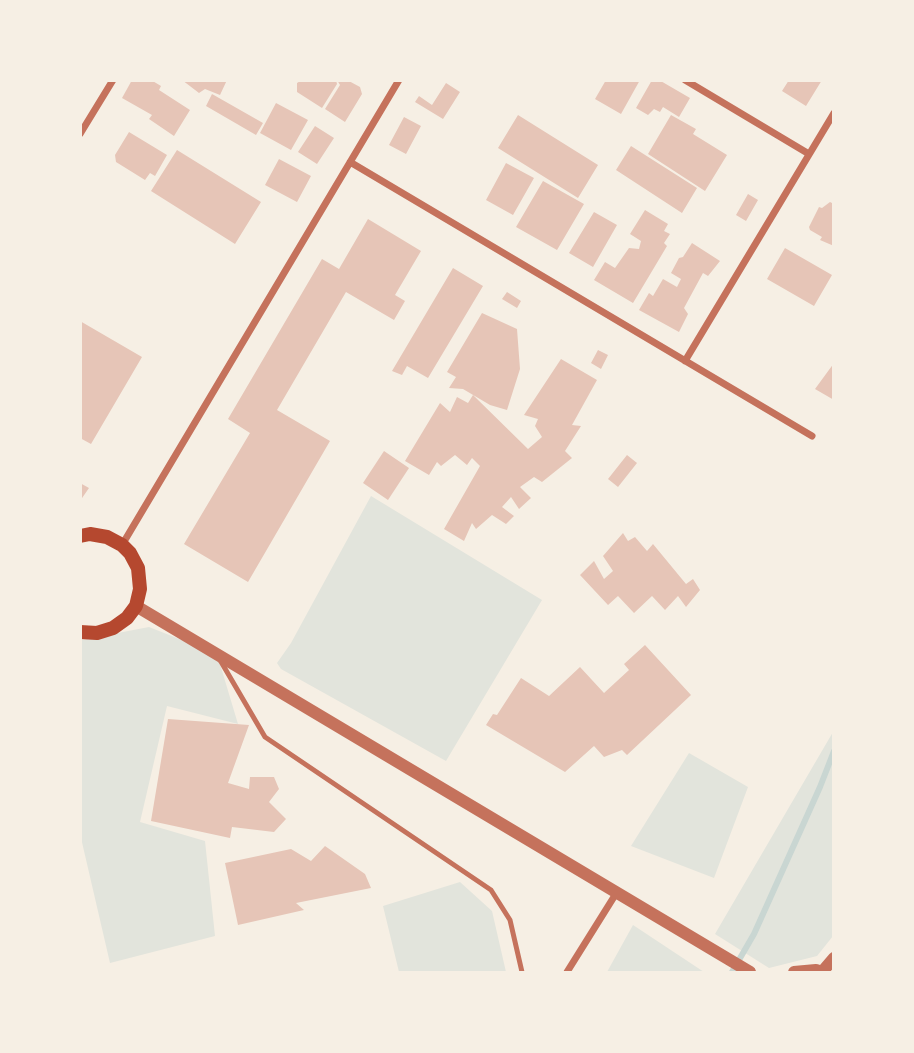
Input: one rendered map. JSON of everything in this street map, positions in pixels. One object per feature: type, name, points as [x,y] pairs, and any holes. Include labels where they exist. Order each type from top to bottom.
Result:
[{"type":"main road","points":[[80,536],[90,534],[107,537],[122,545],[138,568],[141,589],[136,606],[127,618],[113,628],[97,633],[80,632]]},
{"type":"street","points":[[80,134],[113,80]]},
{"type":"street","points":[[122,545],[399,80]]},
{"type":"street","points":[[685,80],[809,154]]},
{"type":"street","points":[[685,361],[834,113]]},
{"type":"street","points":[[80,115],[89,120]]},
{"type":"street","points":[[350,162],[812,436]]},
{"type":"street","points":[[136,606],[750,972]]},
{"type":"street","points":[[567,972],[617,892]]},
{"type":"street","points":[[794,972],[822,972],[834,958]]},
{"type":"lane","points":[[217,654],[265,737],[491,890],[510,920],[522,972]]},
{"type":"shaded area","points":[[371,496],[542,600],[446,761],[281,669],[277,663],[291,643]]},
{"type":"shaded area","points":[[149,627],[217,654],[238,724],[167,706],[140,822],[205,841],[215,936],[110,963],[81,838],[81,640]]},
{"type":"shaded area","points":[[833,732],[833,936],[817,956],[769,968],[715,934]]},
{"type":"shaded area","points":[[689,753],[748,787],[714,878],[631,846]]},
{"type":"shaded area","points":[[460,882],[492,911],[506,972],[399,972],[383,906]]},
{"type":"shaded area","points":[[633,925],[704,972],[607,972]]},
{"type":"building","points":[[132,80],[151,80],[161,86],[159,90],[190,110],[174,136],[149,119],[152,115],[122,98]]},
{"type":"building","points":[[182,80],[227,80],[220,95],[205,89],[199,93]]},
{"type":"building","points":[[302,80],[336,80],[337,84],[322,108],[297,92],[297,83]]},
{"type":"building","points":[[337,80],[347,80],[360,87],[362,94],[345,122],[325,109],[340,85]]},
{"type":"building","points":[[606,80],[640,80],[621,114],[595,99]]},
{"type":"building","points":[[652,80],[659,80],[690,98],[679,117],[663,107],[660,112],[654,109],[648,115],[636,108]]},
{"type":"building","points":[[789,80],[822,80],[806,106],[782,91]]},
{"type":"building","points":[[446,83],[460,92],[443,119],[415,102],[419,96],[432,105]]},
{"type":"building","points":[[212,94],[263,123],[256,135],[206,106]]},
{"type":"building","points":[[276,103],[308,120],[291,150],[260,133]]},
{"type":"building","points":[[518,115],[598,165],[578,198],[498,148]]},
{"type":"building","points":[[671,115],[696,129],[693,134],[727,155],[705,191],[648,154]]},
{"type":"building","points":[[404,117],[421,126],[406,154],[389,145]]},
{"type":"building","points":[[315,126],[334,138],[317,164],[298,152]]},
{"type":"building","points":[[129,132],[167,155],[155,176],[150,173],[145,180],[116,162],[115,155]]},
{"type":"building","points":[[631,146],[697,188],[682,213],[616,170]]},
{"type":"building","points":[[177,150],[261,202],[235,244],[151,191]]},
{"type":"building","points":[[279,159],[311,176],[297,202],[265,185]]},
{"type":"building","points":[[506,163],[534,178],[513,215],[486,200]]},
{"type":"building","points":[[543,181],[584,204],[557,250],[516,227]]},
{"type":"building","points":[[748,194],[758,200],[746,221],[736,215]]},
{"type":"building","points":[[830,202],[834,204],[834,246],[820,240],[822,237],[809,227],[819,207],[822,208]]},
{"type":"building","points":[[645,210],[668,224],[664,231],[670,234],[664,243],[667,246],[633,303],[594,280],[605,262],[615,268],[629,248],[639,249],[641,241],[630,234]]},
{"type":"building","points":[[594,212],[617,225],[593,267],[569,253]]},
{"type":"building","points":[[368,219],[421,251],[395,295],[405,301],[394,320],[346,292],[277,410],[330,441],[248,582],[184,544],[250,433],[228,419],[322,259],[339,269]]},
{"type":"building","points":[[692,243],[720,261],[708,276],[703,273],[684,308],[688,314],[679,332],[639,310],[649,293],[653,296],[663,279],[677,287],[681,279],[671,273]]},
{"type":"building","points":[[785,248],[832,275],[814,306],[767,279]]},
{"type":"building","points":[[453,268],[483,286],[428,378],[407,366],[402,375],[392,371]]},
{"type":"building","points":[[507,292],[521,301],[517,308],[502,299]]},
{"type":"building","points":[[482,313],[517,329],[520,369],[507,410],[490,405],[463,389],[449,388],[456,377],[447,372]]},
{"type":"building","points":[[80,321],[142,357],[91,444],[80,438]]},
{"type":"building","points":[[598,350],[608,355],[601,369],[591,363]]},
{"type":"building","points":[[561,359],[597,380],[572,425],[581,426],[565,451],[572,458],[542,482],[534,477],[520,487],[531,498],[519,509],[511,497],[502,507],[514,516],[506,524],[492,515],[476,529],[472,523],[464,541],[444,529],[480,466],[472,458],[467,465],[455,455],[441,466],[437,462],[429,475],[405,461],[440,403],[450,412],[457,397],[468,403],[473,395],[528,449],[542,437],[535,426],[538,419],[524,415]]},
{"type":"building","points":[[834,363],[834,400],[815,389]]},
{"type":"building","points":[[384,451],[409,468],[388,500],[363,483]]},
{"type":"building","points":[[627,455],[637,463],[618,487],[608,479]]},
{"type":"building","points":[[80,483],[89,488],[80,501]]},
{"type":"building","points":[[623,533],[628,541],[635,537],[647,551],[653,544],[686,584],[693,579],[700,590],[686,607],[678,596],[665,610],[652,596],[634,613],[618,596],[608,605],[580,575],[594,561],[604,579],[613,571],[603,556]]},
{"type":"building","points":[[645,645],[691,695],[627,755],[622,750],[604,757],[594,746],[565,772],[486,725],[493,714],[497,715],[521,678],[549,696],[580,667],[604,693],[629,670],[624,664]]},
{"type":"building","points":[[168,719],[249,725],[228,783],[249,789],[250,777],[274,777],[279,789],[269,802],[286,819],[274,832],[232,827],[230,838],[151,821]]},
{"type":"building","points":[[325,846],[365,874],[371,888],[296,903],[304,910],[238,925],[225,863],[291,849],[311,861]]},
{"type":"waterway","points":[[732,972],[754,934],[834,751]]}]
